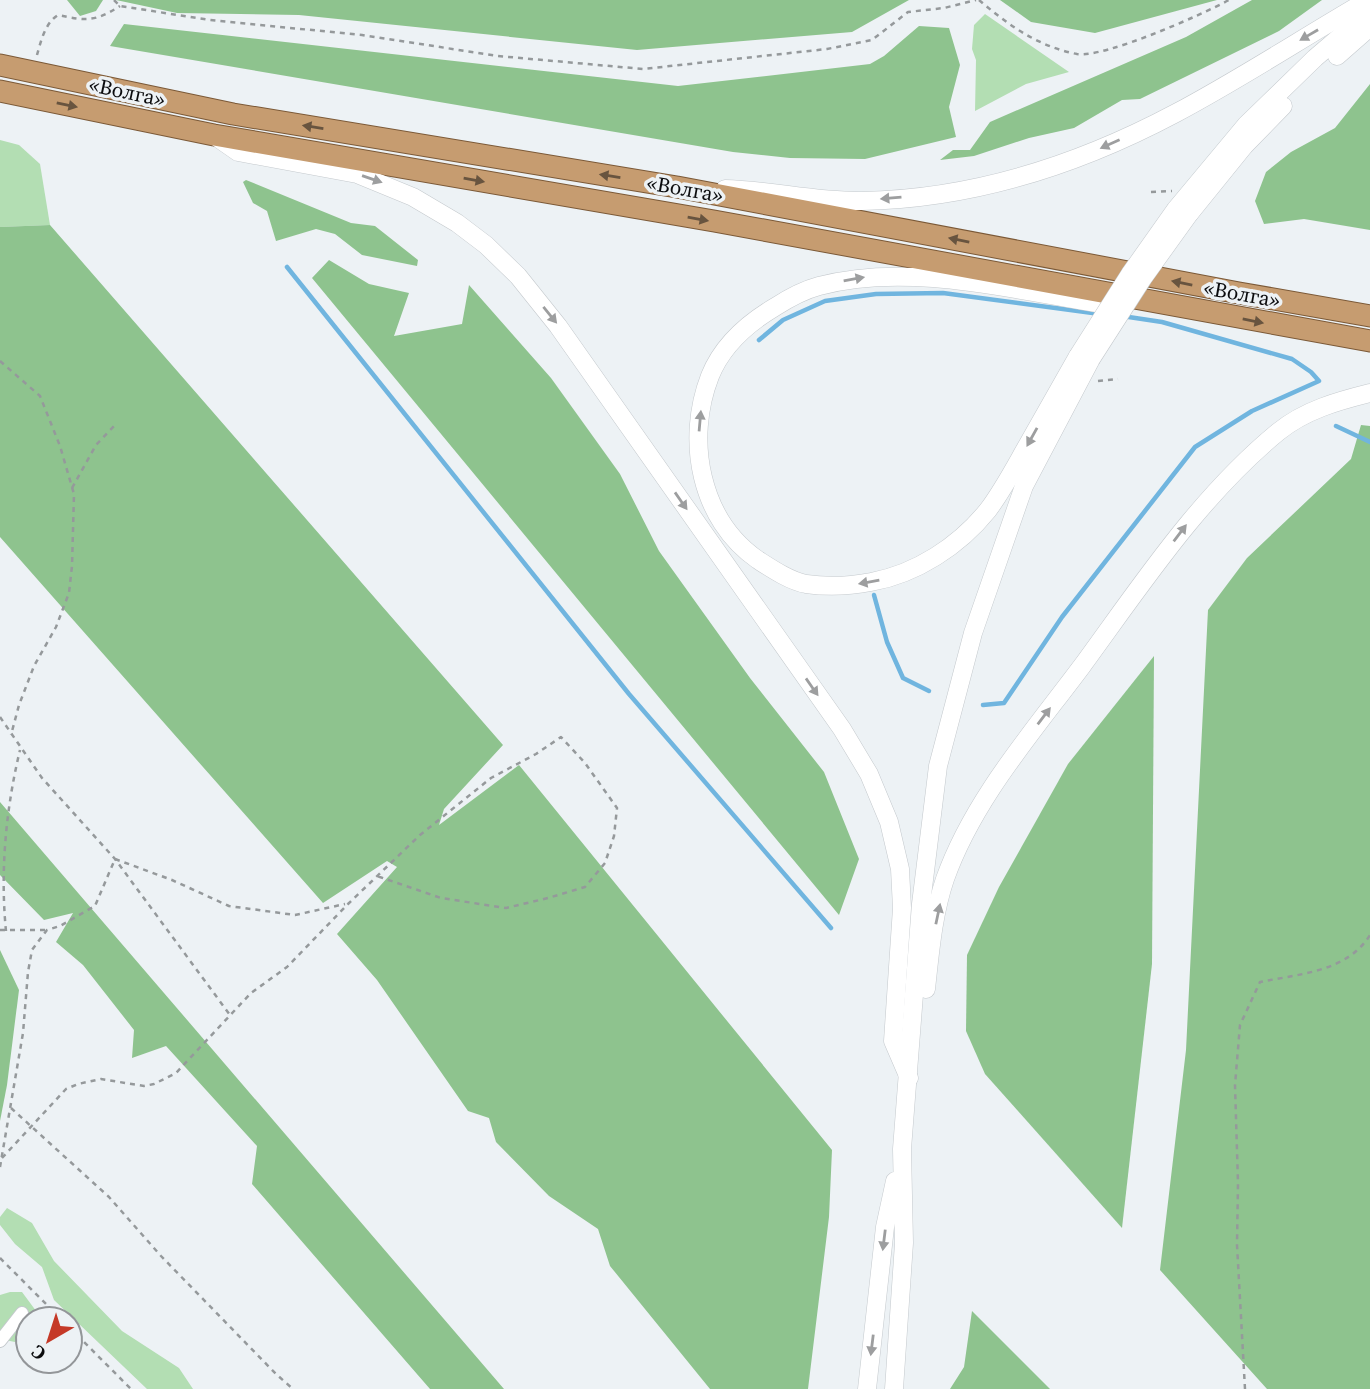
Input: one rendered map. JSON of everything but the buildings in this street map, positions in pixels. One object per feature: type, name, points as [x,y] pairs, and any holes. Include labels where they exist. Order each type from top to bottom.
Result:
[{"type":"highway","name":"«Волга»","points":[[0,65],[233,114],[677,187],[1370,316]]},
{"type":"highway","name":"«Волга»","points":[[0,91],[214,135],[714,221],[1370,341]]},
{"type":"main road","points":[[677,187],[745,189],[828,200],[864,201],[990,184],[1049,169],[1176,113],[1368,0]]},
{"type":"main road","points":[[1138,299],[1102,304],[932,278],[871,276],[818,286],[795,295],[755,320],[734,338],[710,374],[700,413],[698,455],[704,488],[722,522],[745,551],[775,571],[804,584],[854,585],[890,579],[942,553],[987,511],[1085,357],[1143,278],[1182,211],[1246,125],[1315,58],[1370,11]]},
{"type":"main road","points":[[1182,211],[1309,79],[1370,27]]},
{"type":"main road","points":[[214,135],[238,152],[357,174],[413,197],[457,222],[486,245],[519,276],[558,326],[842,729],[869,774],[889,822],[900,869],[902,908],[893,1041],[909,1078]]},
{"type":"main road","points":[[867,1389],[885,1227],[902,1149],[921,904],[938,766],[972,633],[1024,486],[1085,357]]},
{"type":"main road","points":[[909,1078],[925,1005],[932,942],[945,880],[975,813],[1186,524],[1233,471],[1281,429],[1326,404],[1370,393]]},
{"type":"main road","points":[[894,1389],[904,1243],[902,1149]]},
{"type":"street","points":[[0,1341],[14,1323]]},
{"type":"path","points":[[114,0],[120,6],[210,20],[362,35],[498,56],[643,69],[827,49],[872,40],[908,12],[977,0],[1008,25],[1044,44],[1080,54],[1125,45],[1229,0]]},
{"type":"path","points":[[33,72],[41,40],[51,19],[58,15],[85,20],[103,17],[120,6]]},
{"type":"path","points":[[1151,192],[1176,190]]},
{"type":"path","points":[[0,361],[40,396],[60,446],[72,488],[72,566],[69,593],[34,666],[11,735]]},
{"type":"path","points":[[1094,381],[1118,379]]},
{"type":"path","points":[[72,488],[96,445],[115,425]]},
{"type":"path","points":[[0,717],[42,778],[115,859],[230,1015]]},
{"type":"path","points":[[2,1158],[66,1089],[102,1079],[144,1086],[176,1073],[250,993],[287,967],[348,904],[377,876],[420,835],[491,778],[561,737],[585,763],[617,808],[614,836],[605,863],[585,887],[506,908],[441,898],[377,876]]},
{"type":"path","points":[[6,930],[5,865],[11,788],[20,749]]},
{"type":"path","points":[[115,859],[172,880],[229,906],[295,915],[348,904]]},
{"type":"path","points":[[0,930],[47,930],[60,926],[95,906],[115,859]]},
{"type":"path","points":[[0,1167],[23,1033],[27,972],[32,950],[47,930]]},
{"type":"path","points":[[1245,1389],[1237,1258],[1235,1085],[1240,1025],[1260,982],[1335,966],[1362,947],[1370,935]]},
{"type":"path","points":[[11,1108],[109,1197],[161,1256],[293,1389]]},
{"type":"path","points":[[0,1258],[47,1305]]},
{"type":"path","points":[[84,1342],[131,1389]]},
{"type":"green space","points":[[67,0],[103,0],[96,11],[80,16]]},
{"type":"green space","points":[[116,0],[909,0],[852,32],[637,50],[299,15],[177,13]]},
{"type":"green space","points":[[1000,0],[1217,0],[1095,33],[1031,22]]},
{"type":"green space","points":[[1252,0],[1322,0],[1279,31],[1140,99],[1122,100],[1074,128],[1029,138],[974,156],[940,160],[953,150],[970,150],[990,122],[1186,37]]},
{"type":"green space","points":[[985,14],[1069,72],[1026,84],[975,111],[976,60],[972,49],[974,25]]},
{"type":"green space","points":[[124,24],[678,86],[870,64],[884,56],[919,26],[949,28],[960,65],[949,107],[956,137],[865,159],[790,158],[733,152],[110,46]]},
{"type":"green space","points":[[1370,84],[1370,230],[1304,219],[1264,224],[1255,201],[1266,172],[1291,152],[1335,128]]},
{"type":"green space","points":[[0,140],[19,145],[40,164],[50,225],[0,227]]},
{"type":"green space","points":[[246,180],[351,223],[375,226],[418,260],[417,266],[362,255],[335,234],[316,229],[276,241],[267,211],[253,203],[243,182]]},
{"type":"green space","points":[[50,225],[503,745],[444,809],[439,825],[519,765],[832,1150],[829,1217],[808,1389],[710,1389],[610,1266],[598,1229],[549,1196],[496,1142],[489,1118],[468,1111],[377,980],[337,934],[397,867],[387,861],[323,903],[0,537],[0,227]]},
{"type":"green space","points":[[329,260],[369,284],[409,293],[394,336],[462,324],[469,285],[551,378],[620,474],[659,551],[750,678],[824,772],[859,859],[839,915],[312,278]]},
{"type":"green space","points":[[1361,425],[1370,426],[1370,1389],[1267,1389],[1160,1270],[1186,1050],[1208,610],[1247,558],[1351,459]]},
{"type":"green space","points":[[1154,656],[1152,964],[1122,1228],[985,1074],[966,1031],[967,955],[999,887],[1068,764]]},
{"type":"green space","points":[[0,802],[504,1389],[430,1389],[252,1184],[257,1146],[166,1046],[132,1058],[134,1030],[83,965],[56,942],[73,913],[44,920],[0,875]]},
{"type":"green space","points":[[0,950],[19,990],[0,1121]]},
{"type":"green space","points":[[7,1208],[32,1223],[54,1261],[122,1331],[179,1368],[193,1389],[147,1389],[84,1329],[84,1305],[59,1305],[54,1300],[42,1267],[15,1244],[0,1225],[0,1217]]},
{"type":"green space","points":[[22,1292],[32,1305],[14,1305],[14,1342],[0,1339],[0,1295]]},
{"type":"green space","points":[[972,1311],[1050,1389],[950,1389],[964,1367]]},
{"type":"waterway","points":[[287,267],[629,694],[831,928]]},
{"type":"waterway","points":[[759,340],[783,320],[825,301],[876,294],[943,293],[1100,314]]},
{"type":"waterway","points":[[983,705],[1004,703],[1062,617],[1195,447],[1252,411],[1319,381],[1292,359],[1162,322],[1122,316]]},
{"type":"waterway","points":[[1336,426],[1370,442]]},
{"type":"waterway","points":[[874,595],[887,642],[903,678],[929,691]]}]
